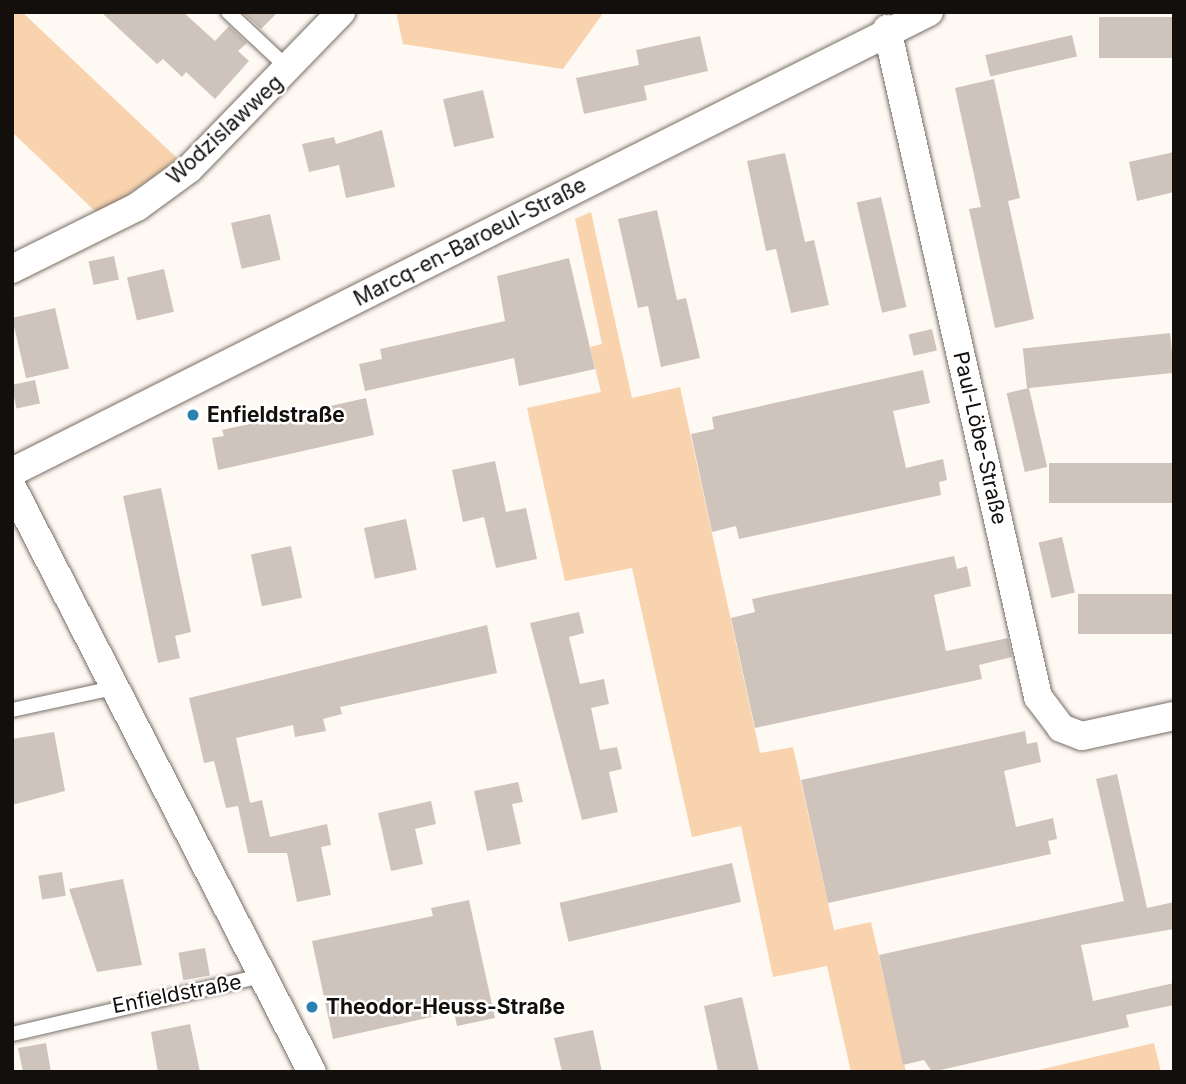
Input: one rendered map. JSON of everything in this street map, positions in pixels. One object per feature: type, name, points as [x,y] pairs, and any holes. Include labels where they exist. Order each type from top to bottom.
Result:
[{"type":"street","name":"Wodzislawweg","points":[[12,269],[137,207],[189,169],[290,70],[341,12]]},
{"type":"street","name":"Marcq-en-Baroeul-Straße","points":[[12,472],[887,29],[929,12]]},
{"type":"street","name":"Paul-Löbe-Straße","points":[[887,29],[1038,697],[1061,728],[1082,736],[1174,716]]},
{"type":"street","name":"Enfieldstraße","points":[[12,488],[312,1072]]},
{"type":"lane","name":"Wodzislawweg","points":[[228,12],[290,70]]},
{"type":"lane","points":[[12,710],[113,688]]},
{"type":"lane","name":"Enfieldstraße","points":[[12,1034],[262,976]]},
{"type":"shaded area","points":[[12,12],[22,12],[178,159],[99,215],[12,132]]},
{"type":"shaded area","points":[[396,12],[604,12],[563,69],[403,44]]},
{"type":"shaded area","points":[[591,212],[632,398],[680,387],[760,753],[793,747],[834,930],[871,922],[906,1072],[851,1072],[827,966],[773,977],[741,826],[692,837],[632,568],[565,581],[527,408],[601,392],[590,347],[602,344],[575,219]]},
{"type":"shaded area","points":[[1154,1043],[1161,1072],[1030,1072]]},
{"type":"building","points":[[101,12],[183,12],[215,41],[229,26],[247,43],[238,51],[249,61],[215,99],[186,72],[182,77],[163,59],[157,64]]},
{"type":"building","points":[[242,12],[278,12],[261,29]]},
{"type":"building","points":[[1099,17],[1174,17],[1174,58],[1099,58]]},
{"type":"building","points":[[1072,35],[1077,56],[990,76],[985,55]]},
{"type":"building","points":[[700,36],[708,71],[644,86],[647,100],[584,114],[576,78],[639,65],[636,50]]},
{"type":"building","points":[[994,79],[1020,198],[1008,201],[1034,319],[995,328],[969,209],[981,207],[955,88]]},
{"type":"building","points":[[483,90],[494,138],[454,147],[443,99]]},
{"type":"building","points":[[382,130],[395,187],[346,198],[339,165],[309,172],[302,144],[334,137],[336,144]]},
{"type":"building","points":[[1174,152],[1174,192],[1137,201],[1129,162]]},
{"type":"building","points":[[785,153],[805,242],[814,240],[829,305],[791,313],[776,249],[766,251],[747,161]]},
{"type":"building","points":[[881,197],[906,307],[882,313],[857,203]]},
{"type":"building","points":[[657,210],[677,300],[686,298],[700,358],[661,367],[648,306],[638,308],[618,219]]},
{"type":"building","points":[[270,214],[281,260],[242,269],[231,223]]},
{"type":"building","points":[[114,256],[119,279],[94,285],[89,261]]},
{"type":"building","points":[[569,258],[595,369],[519,386],[514,358],[365,391],[359,364],[382,359],[380,349],[505,321],[497,276]]},
{"type":"building","points":[[164,269],[174,312],[137,320],[127,278]]},
{"type":"building","points":[[55,308],[69,368],[26,378],[12,318]]},
{"type":"building","points":[[932,329],[937,350],[914,356],[909,334]]},
{"type":"building","points":[[1170,333],[1174,373],[1027,388],[1023,348]]},
{"type":"building","points":[[923,370],[930,403],[893,411],[906,468],[943,459],[947,480],[939,482],[941,495],[739,539],[736,526],[712,532],[691,434],[714,429],[712,417]]},
{"type":"building","points":[[35,380],[40,403],[17,408],[12,385]]},
{"type":"building","points":[[1029,388],[1047,467],[1025,472],[1007,393]]},
{"type":"building","points":[[366,398],[374,435],[218,470],[212,438],[224,436],[222,430]]},
{"type":"building","points":[[495,461],[506,512],[526,508],[537,559],[496,568],[484,517],[463,522],[452,470]]},
{"type":"building","points":[[1049,463],[1174,463],[1174,503],[1049,503]]},
{"type":"building","points":[[161,488],[191,632],[175,636],[180,658],[158,663],[123,496]]},
{"type":"building","points":[[406,519],[417,570],[375,579],[364,528]]},
{"type":"building","points":[[1062,537],[1075,593],[1051,598],[1039,542]]},
{"type":"building","points":[[291,546],[302,598],[262,606],[251,555]]},
{"type":"building","points":[[954,556],[957,569],[967,566],[971,586],[934,595],[946,651],[1008,638],[1012,657],[979,665],[982,679],[755,728],[731,618],[755,612],[752,599]]},
{"type":"building","points":[[1078,594],[1174,594],[1174,634],[1078,634]]},
{"type":"building","points":[[579,612],[584,633],[569,637],[580,684],[604,679],[609,704],[591,708],[600,750],[617,747],[622,769],[609,772],[618,812],[582,820],[530,623]]},
{"type":"building","points":[[487,625],[497,673],[340,707],[342,714],[323,719],[326,731],[295,737],[293,725],[236,738],[250,803],[262,800],[270,837],[327,824],[331,845],[321,847],[331,895],[297,902],[287,853],[248,853],[238,806],[226,808],[214,761],[204,763],[189,698]]},
{"type":"building","points":[[1025,731],[1027,744],[1037,742],[1041,762],[1004,771],[1016,827],[1053,818],[1057,839],[1048,841],[1051,854],[828,903],[801,780]]},
{"type":"building","points":[[54,732],[65,791],[12,805],[12,739]]},
{"type":"building","points":[[1117,774],[1147,908],[1174,902],[1174,929],[1081,945],[1093,1001],[1174,983],[1174,1005],[1126,1015],[1129,1027],[932,1072],[924,1060],[903,1065],[879,955],[1124,901],[1096,779]]},
{"type":"building","points":[[518,782],[523,802],[512,804],[521,844],[487,851],[474,791]]},
{"type":"building","points":[[431,801],[436,824],[415,829],[423,864],[391,871],[378,813]]},
{"type":"building","points":[[732,863],[741,902],[569,942],[560,903]]},
{"type":"building","points":[[62,872],[66,896],[42,899],[38,876]]},
{"type":"building","points":[[123,879],[142,965],[97,972],[69,889]]},
{"type":"building","points":[[469,900],[495,1018],[457,1026],[454,1012],[333,1039],[312,941],[433,916],[431,908]]},
{"type":"building","points":[[205,948],[210,976],[183,980],[178,953]]},
{"type":"building","points":[[742,997],[759,1072],[718,1072],[704,1006]]},
{"type":"building","points":[[190,1024],[200,1072],[158,1072],[151,1032]]},
{"type":"building","points":[[593,1030],[602,1072],[562,1072],[554,1038]]},
{"type":"building","points":[[46,1043],[51,1072],[23,1072],[18,1048]]},
{"type":"place","name":"Enfieldstraße","points":[[193,415]]},
{"type":"place","name":"Theodor-Heuss-Straße","points":[[312,1007]]}]
